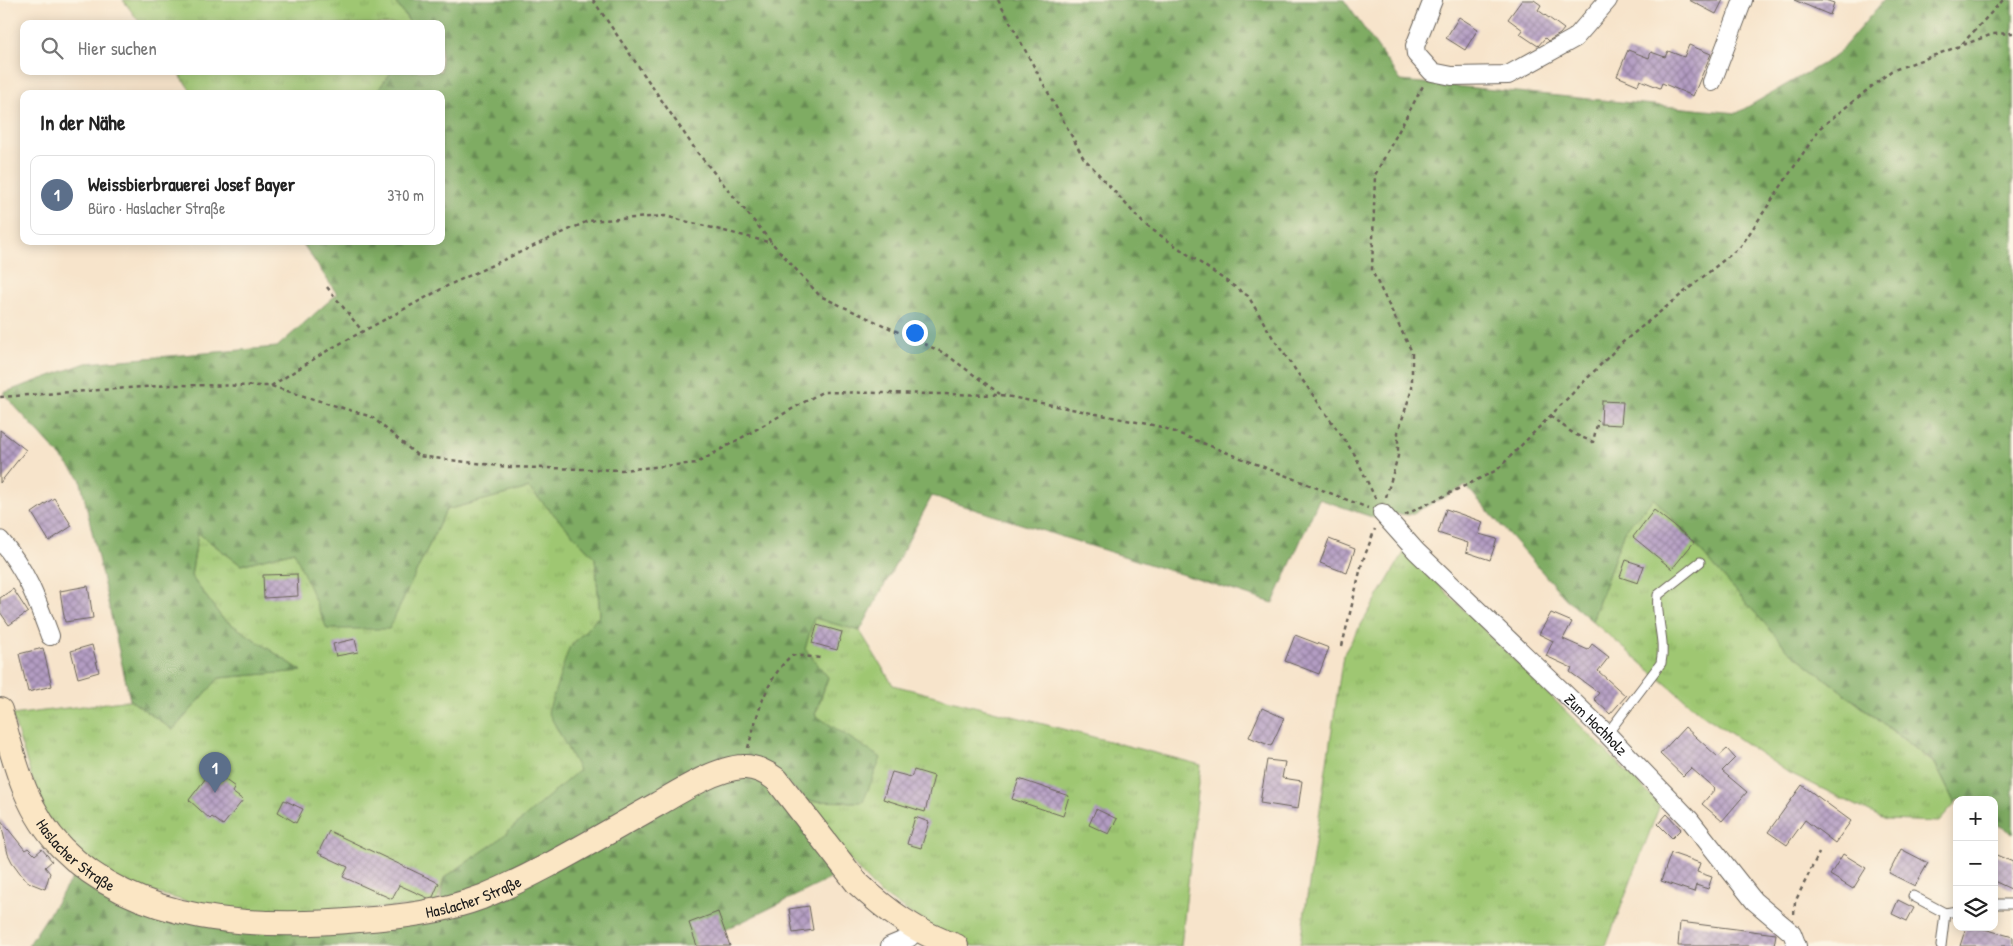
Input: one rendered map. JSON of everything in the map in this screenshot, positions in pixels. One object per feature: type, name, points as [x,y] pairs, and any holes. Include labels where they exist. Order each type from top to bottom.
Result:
[{"type":"street","points":[[1433,0],[1415,46],[1416,54],[1432,72],[1452,76],[1508,75],[1575,38],[1608,0]]},
{"type":"street","points":[[1712,82],[1744,0]]},
{"type":"street","name":"Zum Hochholz","points":[[1382,513],[1416,551],[1607,734],[1690,820],[1754,901],[1795,939]]},
{"type":"street","points":[[0,540],[16,558],[34,590],[50,636]]},
{"type":"street","name":"Haslacher Straße","points":[[0,710],[22,784],[35,812],[61,846],[76,861],[111,885],[157,905],[190,915],[247,924],[339,922],[420,914],[451,907],[520,880],[704,778],[743,766]]},
{"type":"street","points":[[743,766],[768,774],[777,780],[856,883],[892,914],[912,938]]},
{"type":"street","points":[[890,946],[912,938],[956,946]]},
{"type":"lane","points":[[1607,734],[1661,662],[1664,649],[1657,606],[1658,595],[1700,562]]},
{"type":"lane","points":[[1912,896],[1945,913],[1953,912]]},
{"type":"lane","points":[[1998,904],[2013,904]]},
{"type":"lane","points":[[1942,946],[1945,913]]},
{"type":"path","points":[[593,0],[697,152],[772,243],[820,296],[944,353],[1001,395]]},
{"type":"path","points":[[998,0],[1083,156],[1144,224],[1248,296],[1273,338],[1355,455],[1382,513]]},
{"type":"path","points":[[1961,45],[2003,0]]},
{"type":"path","points":[[0,397],[172,385],[271,386],[372,417],[418,456],[508,467],[622,470],[697,463],[822,392],[1001,395],[1162,427],[1382,513],[1408,515],[1497,470],[1623,342],[1741,246],[1820,128],[1891,71],[1993,34],[2013,33]]},
{"type":"path","points":[[1342,646],[1362,563],[1382,513],[1398,456],[1398,432],[1412,389],[1412,352],[1372,271],[1375,175],[1432,72]]},
{"type":"path","points":[[271,386],[330,349],[449,285],[588,221],[665,216],[772,243]]},
{"type":"path","points":[[327,287],[363,332]]},
{"type":"path","points":[[1550,416],[1574,434],[1593,442],[1598,420]]},
{"type":"path","points":[[743,766],[763,699],[779,667],[792,655],[821,658]]},
{"type":"path","points":[[1795,939],[1795,902],[1819,853]]},
{"type":"green space","points":[[123,0],[394,0],[408,20],[138,20]]},
{"type":"green space","points":[[394,0],[1344,0],[1401,81],[1737,113],[1836,56],[1884,0],[2013,0],[2013,833],[1998,825],[1998,796],[1953,796],[1953,800],[1935,763],[1788,650],[1654,498],[1624,531],[1592,621],[1566,599],[1466,486],[1409,515],[1382,513],[1375,518],[1319,499],[1273,603],[932,496],[860,631],[814,618],[805,649],[828,677],[815,715],[881,758],[863,802],[807,801],[766,763],[659,797],[439,907],[444,878],[496,842],[579,770],[548,712],[569,648],[600,615],[595,558],[529,488],[446,510],[389,629],[327,629],[294,551],[241,565],[198,533],[191,576],[222,618],[302,671],[219,678],[173,730],[130,700],[80,478],[3,393],[86,363],[277,347],[337,294],[304,245],[445,245],[445,90],[378,90],[389,75],[445,75],[445,20],[408,20]]},
{"type":"green space","points":[[180,75],[389,75],[378,90],[190,90]]},
{"type":"green space","points":[[529,488],[595,558],[600,615],[569,648],[570,751],[580,770],[496,842],[444,878],[436,905],[239,916],[120,883],[48,830],[12,715],[130,700],[173,730],[219,678],[302,671],[222,618],[191,576],[198,533],[241,565],[294,551],[389,629],[446,510]]},
{"type":"green space","points":[[1653,497],[1788,650],[1935,764],[1953,800],[1953,806],[1939,822],[1886,820],[1786,771],[1699,712],[1592,621],[1624,531]]},
{"type":"green space","points":[[1405,551],[1660,805],[1606,946],[1300,944],[1343,655]]},
{"type":"green space","points":[[814,618],[860,631],[893,685],[1201,765],[1181,946],[973,946],[945,936],[878,892],[797,801],[863,802],[815,715],[828,678],[805,649]]},
{"type":"green space","points":[[767,776],[846,869],[828,880],[692,946],[28,946],[78,869],[232,924],[438,917],[715,778]]},
{"type":"building","points":[[1522,0],[1534,0],[1541,5],[1538,10],[1564,29],[1560,34],[1548,41],[1545,38],[1538,46],[1520,34],[1523,30],[1508,19]]},
{"type":"building","points":[[1689,0],[1723,0],[1716,14]]},
{"type":"building","points":[[1794,0],[1825,0],[1834,3],[1830,15]]},
{"type":"building","points":[[1459,17],[1478,29],[1465,50],[1446,38]]},
{"type":"building","points":[[1689,45],[1711,54],[1693,96],[1662,83],[1660,88],[1640,80],[1638,85],[1617,76],[1628,50],[1649,58],[1651,52],[1665,57],[1668,51],[1684,57]]},
{"type":"building","points":[[1602,401],[1623,402],[1621,425],[1601,424]]},
{"type":"building","points":[[0,430],[26,450],[0,483]]},
{"type":"building","points":[[54,498],[72,526],[49,541],[32,513]]},
{"type":"building","points":[[1446,509],[1483,522],[1479,534],[1497,539],[1490,560],[1466,552],[1468,543],[1438,533]]},
{"type":"building","points":[[1654,510],[1694,542],[1672,569],[1633,537]]},
{"type":"building","points":[[1329,539],[1355,549],[1347,573],[1320,563]]},
{"type":"building","points":[[1626,560],[1644,566],[1638,583],[1620,577]]},
{"type":"building","points":[[297,574],[298,596],[264,598],[263,575]]},
{"type":"building","points":[[88,586],[93,618],[65,622],[60,591]]},
{"type":"building","points":[[13,589],[28,612],[9,625],[0,612],[0,598]]},
{"type":"building","points":[[1551,613],[1572,622],[1563,639],[1588,650],[1592,644],[1609,657],[1598,671],[1626,696],[1610,714],[1594,699],[1599,693],[1570,672],[1572,668],[1546,656],[1553,641],[1539,634]]},
{"type":"building","points":[[817,625],[842,632],[837,650],[812,643]]},
{"type":"building","points":[[1295,635],[1329,648],[1319,674],[1285,661]]},
{"type":"building","points":[[355,639],[358,652],[336,656],[333,644]]},
{"type":"building","points":[[92,645],[99,672],[78,678],[71,651]]},
{"type":"building","points":[[43,648],[52,686],[28,692],[19,654]]},
{"type":"building","points":[[1262,708],[1284,718],[1271,746],[1249,737]]},
{"type":"building","points":[[1685,727],[1718,757],[1727,749],[1735,758],[1722,771],[1747,792],[1722,821],[1702,804],[1715,789],[1691,768],[1683,776],[1660,754]]},
{"type":"building","points":[[1267,760],[1285,762],[1282,778],[1302,781],[1298,809],[1260,803]]},
{"type":"building","points":[[914,770],[934,776],[925,812],[883,799],[892,772],[911,777]]},
{"type":"building","points":[[209,774],[221,783],[224,779],[235,787],[232,792],[243,800],[223,825],[212,817],[210,819],[189,800]]},
{"type":"building","points":[[1019,779],[1069,796],[1063,816],[1012,799]]},
{"type":"building","points":[[1802,785],[1851,821],[1835,843],[1805,820],[1787,845],[1768,832]]},
{"type":"building","points":[[284,800],[303,809],[296,823],[278,812]]},
{"type":"building","points":[[1096,809],[1117,819],[1109,834],[1089,825]]},
{"type":"building","points":[[1667,814],[1681,829],[1672,838],[1658,824]]},
{"type":"building","points":[[915,817],[929,822],[921,848],[907,844]]},
{"type":"building","points":[[0,819],[25,850],[28,848],[35,855],[42,849],[52,861],[45,867],[50,873],[45,889],[30,883],[12,862],[8,854]]},
{"type":"building","points":[[329,831],[439,883],[433,897],[428,898],[399,885],[392,899],[343,877],[348,867],[318,853]]},
{"type":"building","points":[[1901,849],[1928,863],[1915,886],[1889,873]]},
{"type":"building","points":[[1671,853],[1700,863],[1697,872],[1712,877],[1708,889],[1696,885],[1694,892],[1661,881]]},
{"type":"building","points":[[1843,854],[1866,868],[1853,889],[1830,875]]},
{"type":"building","points":[[1998,856],[2013,862],[2013,890],[1998,883]]},
{"type":"building","points":[[1898,900],[1914,908],[1907,921],[1892,914]]},
{"type":"building","points":[[809,906],[813,930],[793,933],[789,909]]},
{"type":"building","points":[[718,912],[730,946],[697,946],[689,923]]},
{"type":"building","points":[[1680,922],[1776,934],[1774,946],[1678,946]]},
{"type":"building","points":[[1965,931],[1991,931],[2013,937],[2013,946],[1960,946]]},
{"type":"place","name":"Weissbierbrauerei Josef Bayer","points":[[215,793]]}]
